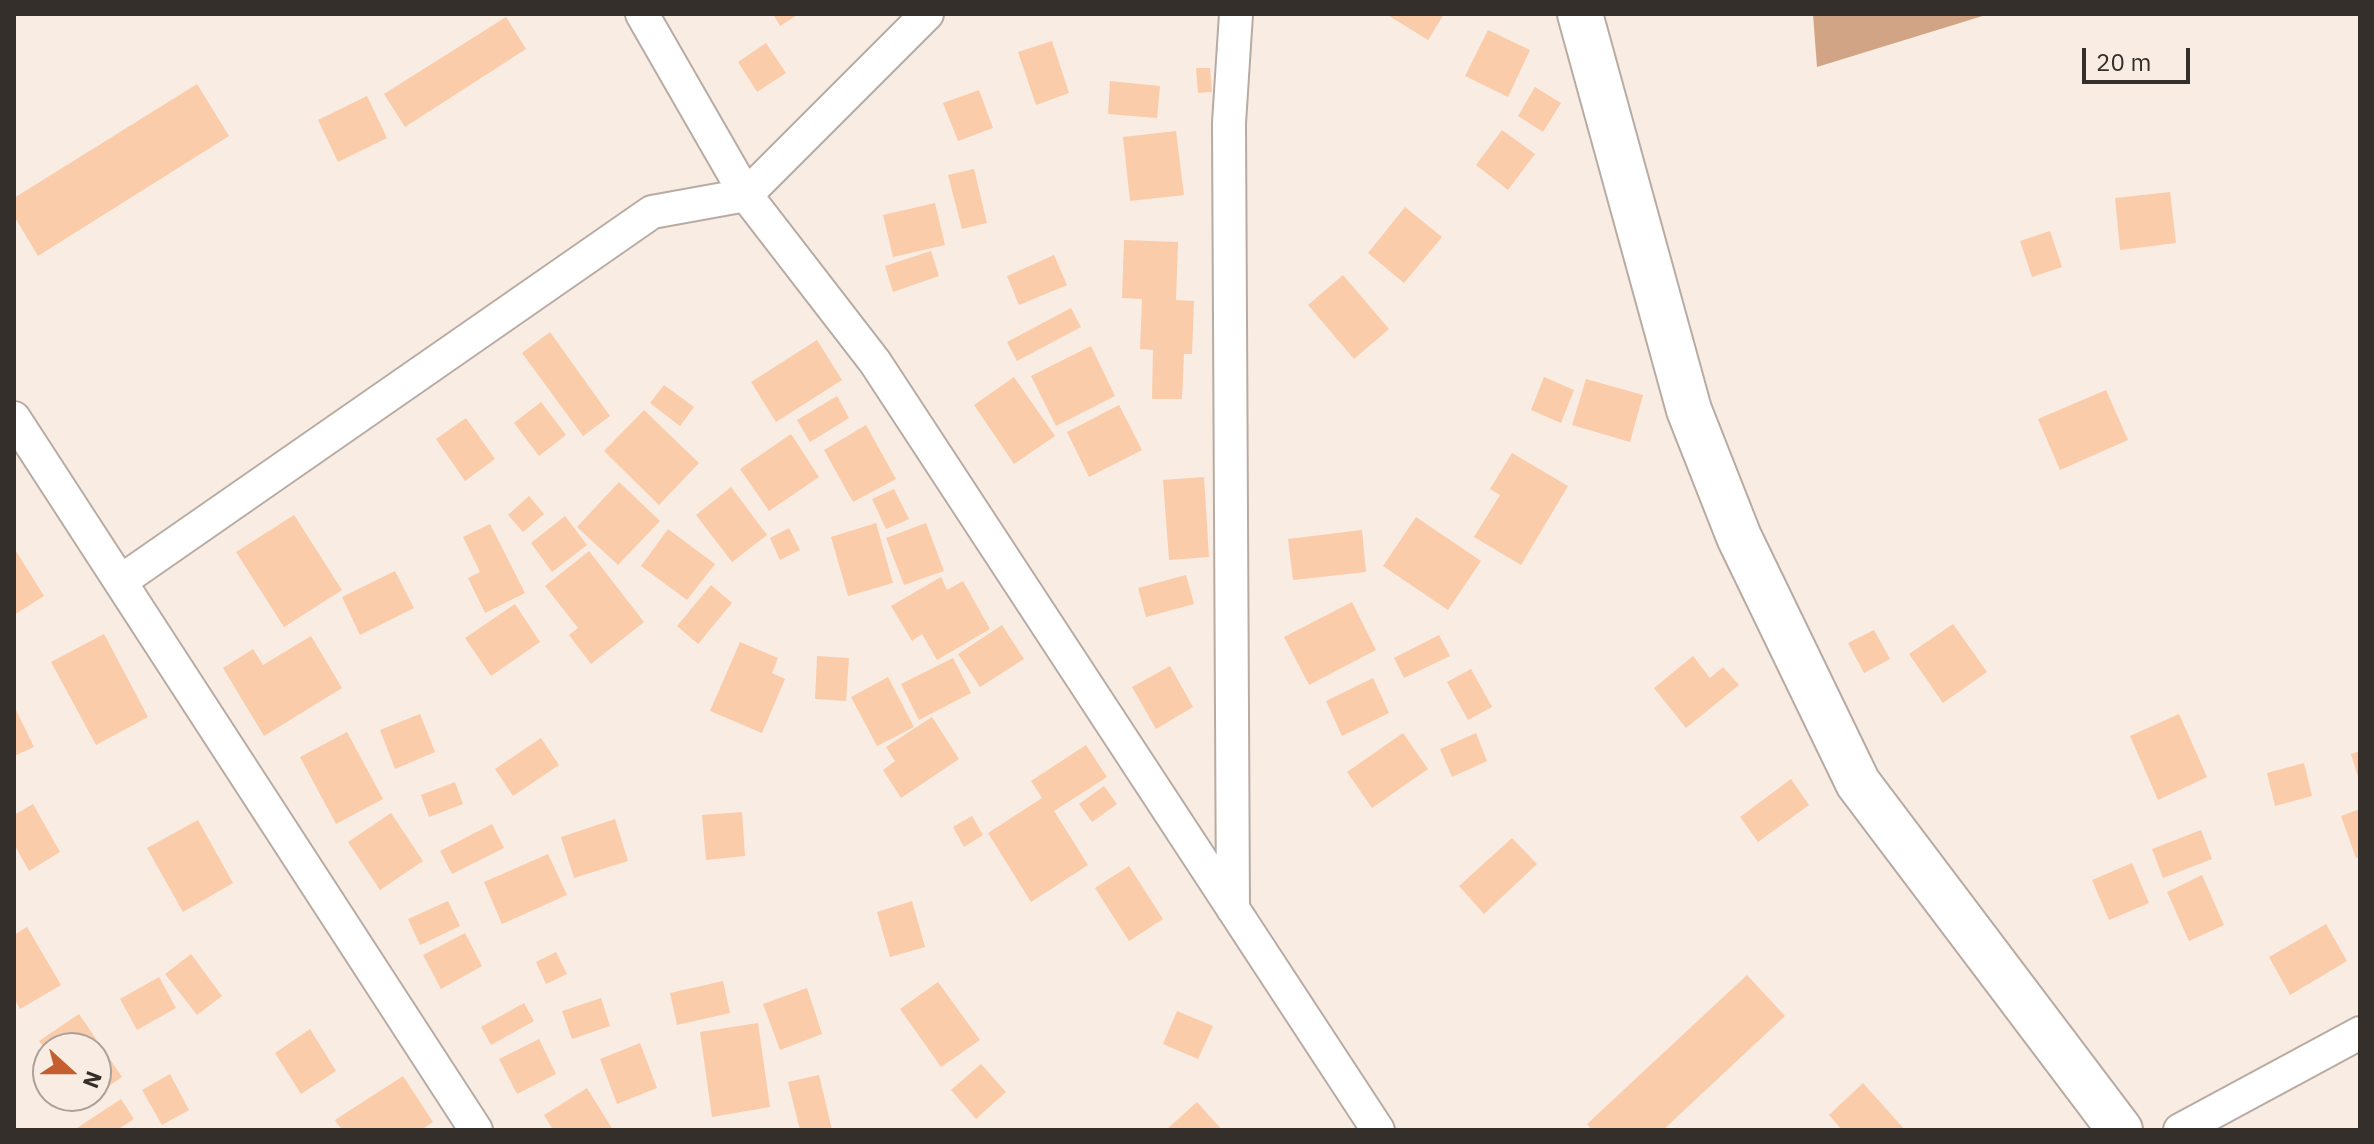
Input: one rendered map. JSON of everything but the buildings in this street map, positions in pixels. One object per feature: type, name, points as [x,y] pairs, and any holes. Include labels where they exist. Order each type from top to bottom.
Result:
[{"type":"street","points":[[642,14],[746,195],[875,362],[1378,1130]]},
{"type":"street","points":[[121,581],[652,212],[746,195],[927,14]]},
{"type":"street","points":[[1233,909],[1229,123],[1236,14]]},
{"type":"street","points":[[1580,14],[1689,410],[1739,537],[1858,783],[2120,1130]]},
{"type":"street","points":[[14,418],[476,1130]]},
{"type":"street","points":[[2180,1130],[2360,1033]]},
{"type":"shaded area","points":[[1813,14],[1989,14],[1817,67]]}]
